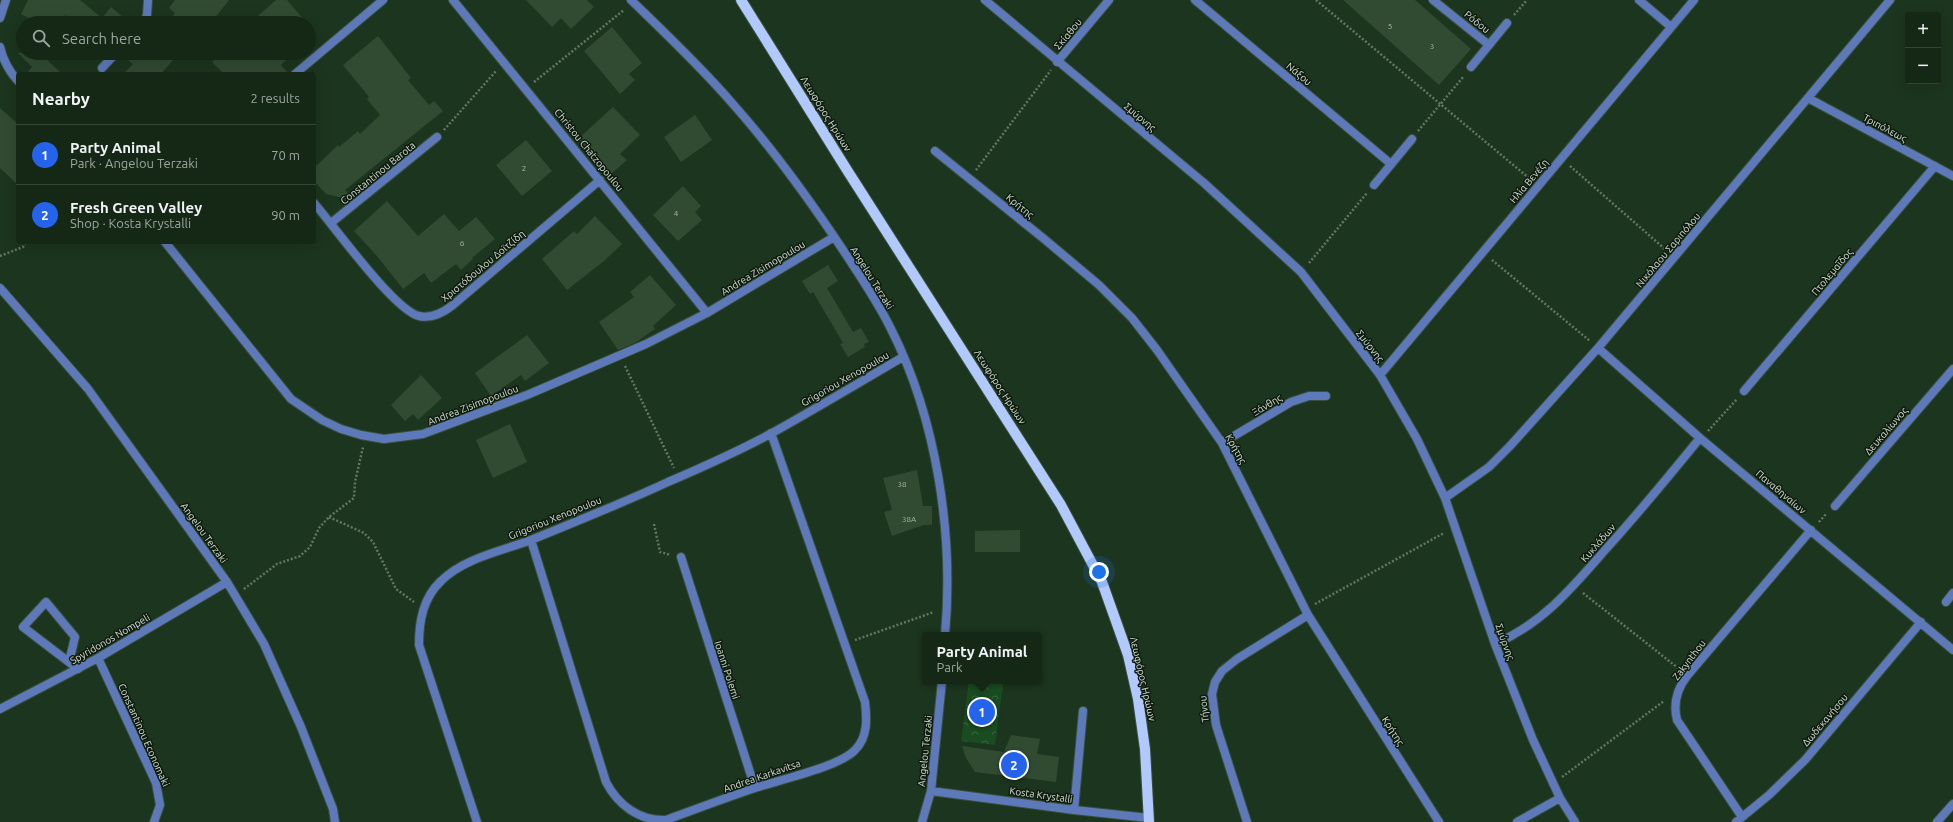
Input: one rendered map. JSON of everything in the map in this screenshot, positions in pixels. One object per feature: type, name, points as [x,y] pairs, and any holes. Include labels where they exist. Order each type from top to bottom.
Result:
[{"type":"main road","name":"Λεωφόρος Ηρώων","points":[[741,0],[847,170],[1061,505],[1102,582],[1128,655],[1138,699],[1145,749],[1149,820]]},
{"type":"street","points":[[0,18],[6,0]]},
{"type":"street","points":[[147,16],[148,0]]},
{"type":"street","points":[[316,56],[383,0]]},
{"type":"street","name":"Christou Chatzopoulou","points":[[453,0],[526,88],[707,313]]},
{"type":"street","name":"Σμύρνης","points":[[985,0],[1057,62],[1204,183],[1301,272],[1380,375],[1417,439],[1445,498],[1495,644],[1533,740],[1560,798],[1574,822]]},
{"type":"street","name":"Σκίαθου","points":[[1057,62],[1109,0]]},
{"type":"street","name":"Νάξου","points":[[1195,0],[1391,164]]},
{"type":"street","name":"Ρόδου","points":[[1433,0],[1489,45]]},
{"type":"street","points":[[1639,0],[1671,27]]},
{"type":"street","name":"Ηλία Βενέζη","points":[[1380,375],[1694,0]]},
{"type":"street","name":"Νικόλαου Σαριπόλου","points":[[1445,498],[1489,467],[1510,446],[1598,348],[1890,0]]},
{"type":"street","name":"Angelou Terzaki","points":[[632,1],[731,102],[783,163],[834,236],[891,329],[914,382],[935,459],[948,567],[948,608],[945,632]]},
{"type":"street","points":[[1472,67],[1507,23]]},
{"type":"street","points":[[0,46],[2,57],[10,72],[16,79]]},
{"type":"street","points":[[102,68],[109,60]]},
{"type":"street","points":[[297,72],[312,60]]},
{"type":"street","name":"Τριπόλεως","points":[[1808,98],[1953,176]]},
{"type":"street","name":"Constantinou Barota","points":[[331,223],[437,137]]},
{"type":"street","points":[[1374,185],[1412,139]]},
{"type":"street","name":"Κρήτης","points":[[935,151],[970,178],[1099,285],[1132,318],[1157,350],[1222,443],[1307,612],[1439,822]]},
{"type":"street","name":"Πτολεμαΐδος","points":[[1744,391],[1935,166]]},
{"type":"street","name":"Χριστόδουλου Δοϊτζίδη","points":[[316,205],[400,305],[421,316],[432,316],[443,312],[453,305],[600,180]]},
{"type":"street","name":"Andrea Zisimopoulou","points":[[167,244],[291,399],[322,420],[341,429],[365,436],[384,439],[423,434],[527,395],[646,344],[707,313],[834,236]]},
{"type":"street","name":"Angelou Terzaki","points":[[0,288],[88,389],[234,593],[264,644],[301,727],[333,809],[336,822]]},
{"type":"street","name":"Παναθηναίων","points":[[1598,348],[1700,438],[1953,650]]},
{"type":"street","name":"Grigoriou Xenopoulou","points":[[477,822],[419,645],[419,625],[424,608],[430,595],[441,580],[454,570],[470,562],[531,540],[679,477],[771,433],[904,357]]},
{"type":"street","name":"Δευκαλίωνος","points":[[1835,506],[1953,368]]},
{"type":"street","name":"Ξάνθης","points":[[1222,443],[1291,402],[1309,396],[1326,396]]},
{"type":"street","name":"Andrea Karkavitsa","points":[[531,540],[606,782],[611,792],[620,803],[644,818],[666,820],[755,788],[840,761],[855,750],[863,740],[867,718],[866,702],[844,644],[771,433]]},
{"type":"street","name":"Κυκλάδων","points":[[1495,644],[1525,629],[1542,617],[1574,585],[1700,438]]},
{"type":"street","name":"Zakynthou","points":[[1739,820],[1677,720],[1675,710],[1680,688],[1687,676],[1811,530]]},
{"type":"street","name":"Ioanni Polemi","points":[[681,557],[755,788]]},
{"type":"street","name":"Spyridonos Nompeli","points":[[0,710],[98,658],[227,582]]},
{"type":"street","points":[[1946,602],[1953,593]]},
{"type":"street","points":[[69,662],[75,637],[46,602],[23,627],[78,669]]},
{"type":"street","name":"Τήνου","points":[[1247,822],[1216,725],[1212,694],[1215,682],[1222,671],[1236,659],[1307,612]]},
{"type":"street","name":"Δωδεκανήσου","points":[[1739,820],[1769,794],[1804,760],[1921,622]]},
{"type":"street","name":"Constantinou Economaki","points":[[98,658],[156,783],[160,805],[154,822]]},
{"type":"street","name":"Angelou Terzaki","points":[[922,822],[931,791],[942,684]]},
{"type":"street","points":[[1074,810],[1083,711]]},
{"type":"street","name":"Kosta Krystalli","points":[[931,791],[1149,820]]},
{"type":"street","points":[[1517,822],[1560,798]]},
{"type":"street","points":[[1937,822],[1953,804]]},
{"type":"path","points":[[1316,0],[1440,105],[1538,185]]},
{"type":"path","points":[[1507,23],[1527,0]]},
{"type":"path","points":[[526,88],[632,1]]},
{"type":"path","points":[[437,137],[504,62]]},
{"type":"path","points":[[970,178],[1057,62]]},
{"type":"path","points":[[1412,139],[1472,67]]},
{"type":"path","points":[[1561,158],[1675,258]]},
{"type":"path","points":[[1301,272],[1374,185]]},
{"type":"path","points":[[0,256],[23,247],[25,244]]},
{"type":"path","points":[[1482,252],[1598,348]]},
{"type":"path","points":[[620,355],[679,477]]},
{"type":"path","points":[[1700,438],[1744,391]]},
{"type":"path","points":[[234,593],[247,588],[277,564],[300,556],[310,548],[319,528],[329,517],[354,498],[355,482],[365,436]]},
{"type":"path","points":[[1811,530],[1835,506]]},
{"type":"path","points":[[329,517],[364,533],[373,542],[396,589],[424,608]]},
{"type":"path","points":[[654,524],[660,552],[681,557]]},
{"type":"path","points":[[1307,612],[1455,527]]},
{"type":"path","points":[[1574,585],[1687,676]]},
{"type":"path","points":[[844,644],[948,608]]},
{"type":"path","points":[[1554,783],[1680,688]]},
{"type":"green space","points":[[969,684],[1003,684],[995,745],[961,741]]},
{"type":"building","points":[[28,0],[80,0],[100,16],[25,16],[21,14]]},
{"type":"building","points":[[175,0],[229,0],[216,16],[173,16],[175,13],[169,8]]},
{"type":"building","points":[[276,0],[287,0],[301,16],[258,16]]},
{"type":"building","points":[[526,0],[587,0],[594,7],[571,29],[561,18],[552,27]]},
{"type":"building","points":[[1343,0],[1415,0],[1471,49],[1439,85]]},
{"type":"building","points":[[111,7],[122,16],[104,16]]},
{"type":"building","points":[[612,27],[642,63],[629,74],[635,80],[620,94],[584,51]]},
{"type":"building","points":[[378,36],[411,78],[408,80],[429,105],[434,101],[443,111],[345,190],[353,198],[351,200],[326,194],[316,183],[316,166],[338,145],[339,147],[358,131],[360,134],[380,115],[367,99],[369,97],[343,65]]},
{"type":"building","points":[[25,60],[47,60],[60,72],[28,72],[32,67]]},
{"type":"building","points":[[128,60],[173,60],[163,72],[125,72],[133,64]]},
{"type":"building","points":[[214,60],[286,60],[281,65],[287,72],[222,72],[212,62]]},
{"type":"building","points":[[613,107],[640,135],[620,154],[627,160],[611,174],[578,139]]},
{"type":"building","points":[[0,108],[16,122],[16,183],[0,168]]},
{"type":"building","points":[[695,115],[712,140],[681,162],[664,137]]},
{"type":"building","points":[[526,140],[552,171],[522,196],[496,165]]},
{"type":"building","points":[[683,186],[701,206],[695,212],[702,220],[678,241],[653,215]]},
{"type":"building","points":[[387,201],[418,236],[444,214],[459,231],[476,217],[495,239],[472,258],[473,259],[461,270],[456,264],[431,283],[424,273],[403,289],[377,256],[354,231]]},
{"type":"building","points":[[595,216],[622,244],[604,261],[567,290],[542,259],[574,231],[577,234]]},
{"type":"building","points":[[828,265],[838,281],[827,288],[853,332],[861,328],[869,342],[864,344],[865,347],[848,357],[840,344],[843,343],[813,292],[810,294],[802,281]]},
{"type":"building","points":[[650,275],[676,305],[653,326],[655,329],[635,343],[618,350],[599,322],[634,297],[630,292]]},
{"type":"building","points":[[527,335],[549,363],[525,381],[521,375],[491,396],[475,373]]},
{"type":"building","points":[[421,375],[442,398],[418,420],[413,414],[405,421],[391,405]]},
{"type":"building","points":[[510,424],[527,462],[493,478],[476,440]]},
{"type":"building","points":[[917,470],[923,506],[932,506],[932,525],[924,525],[892,536],[884,512],[892,510],[883,478]]},
{"type":"building","points":[[1020,530],[1020,552],[975,552],[975,531]]},
{"type":"building","points":[[1011,735],[1040,739],[1037,754],[1059,757],[1056,782],[975,772],[966,758],[962,746],[1004,752]]},
{"type":"place","name":"Party Animal","points":[[982,712]]},
{"type":"place","name":"Fresh Green Valley","points":[[1014,765]]}]
